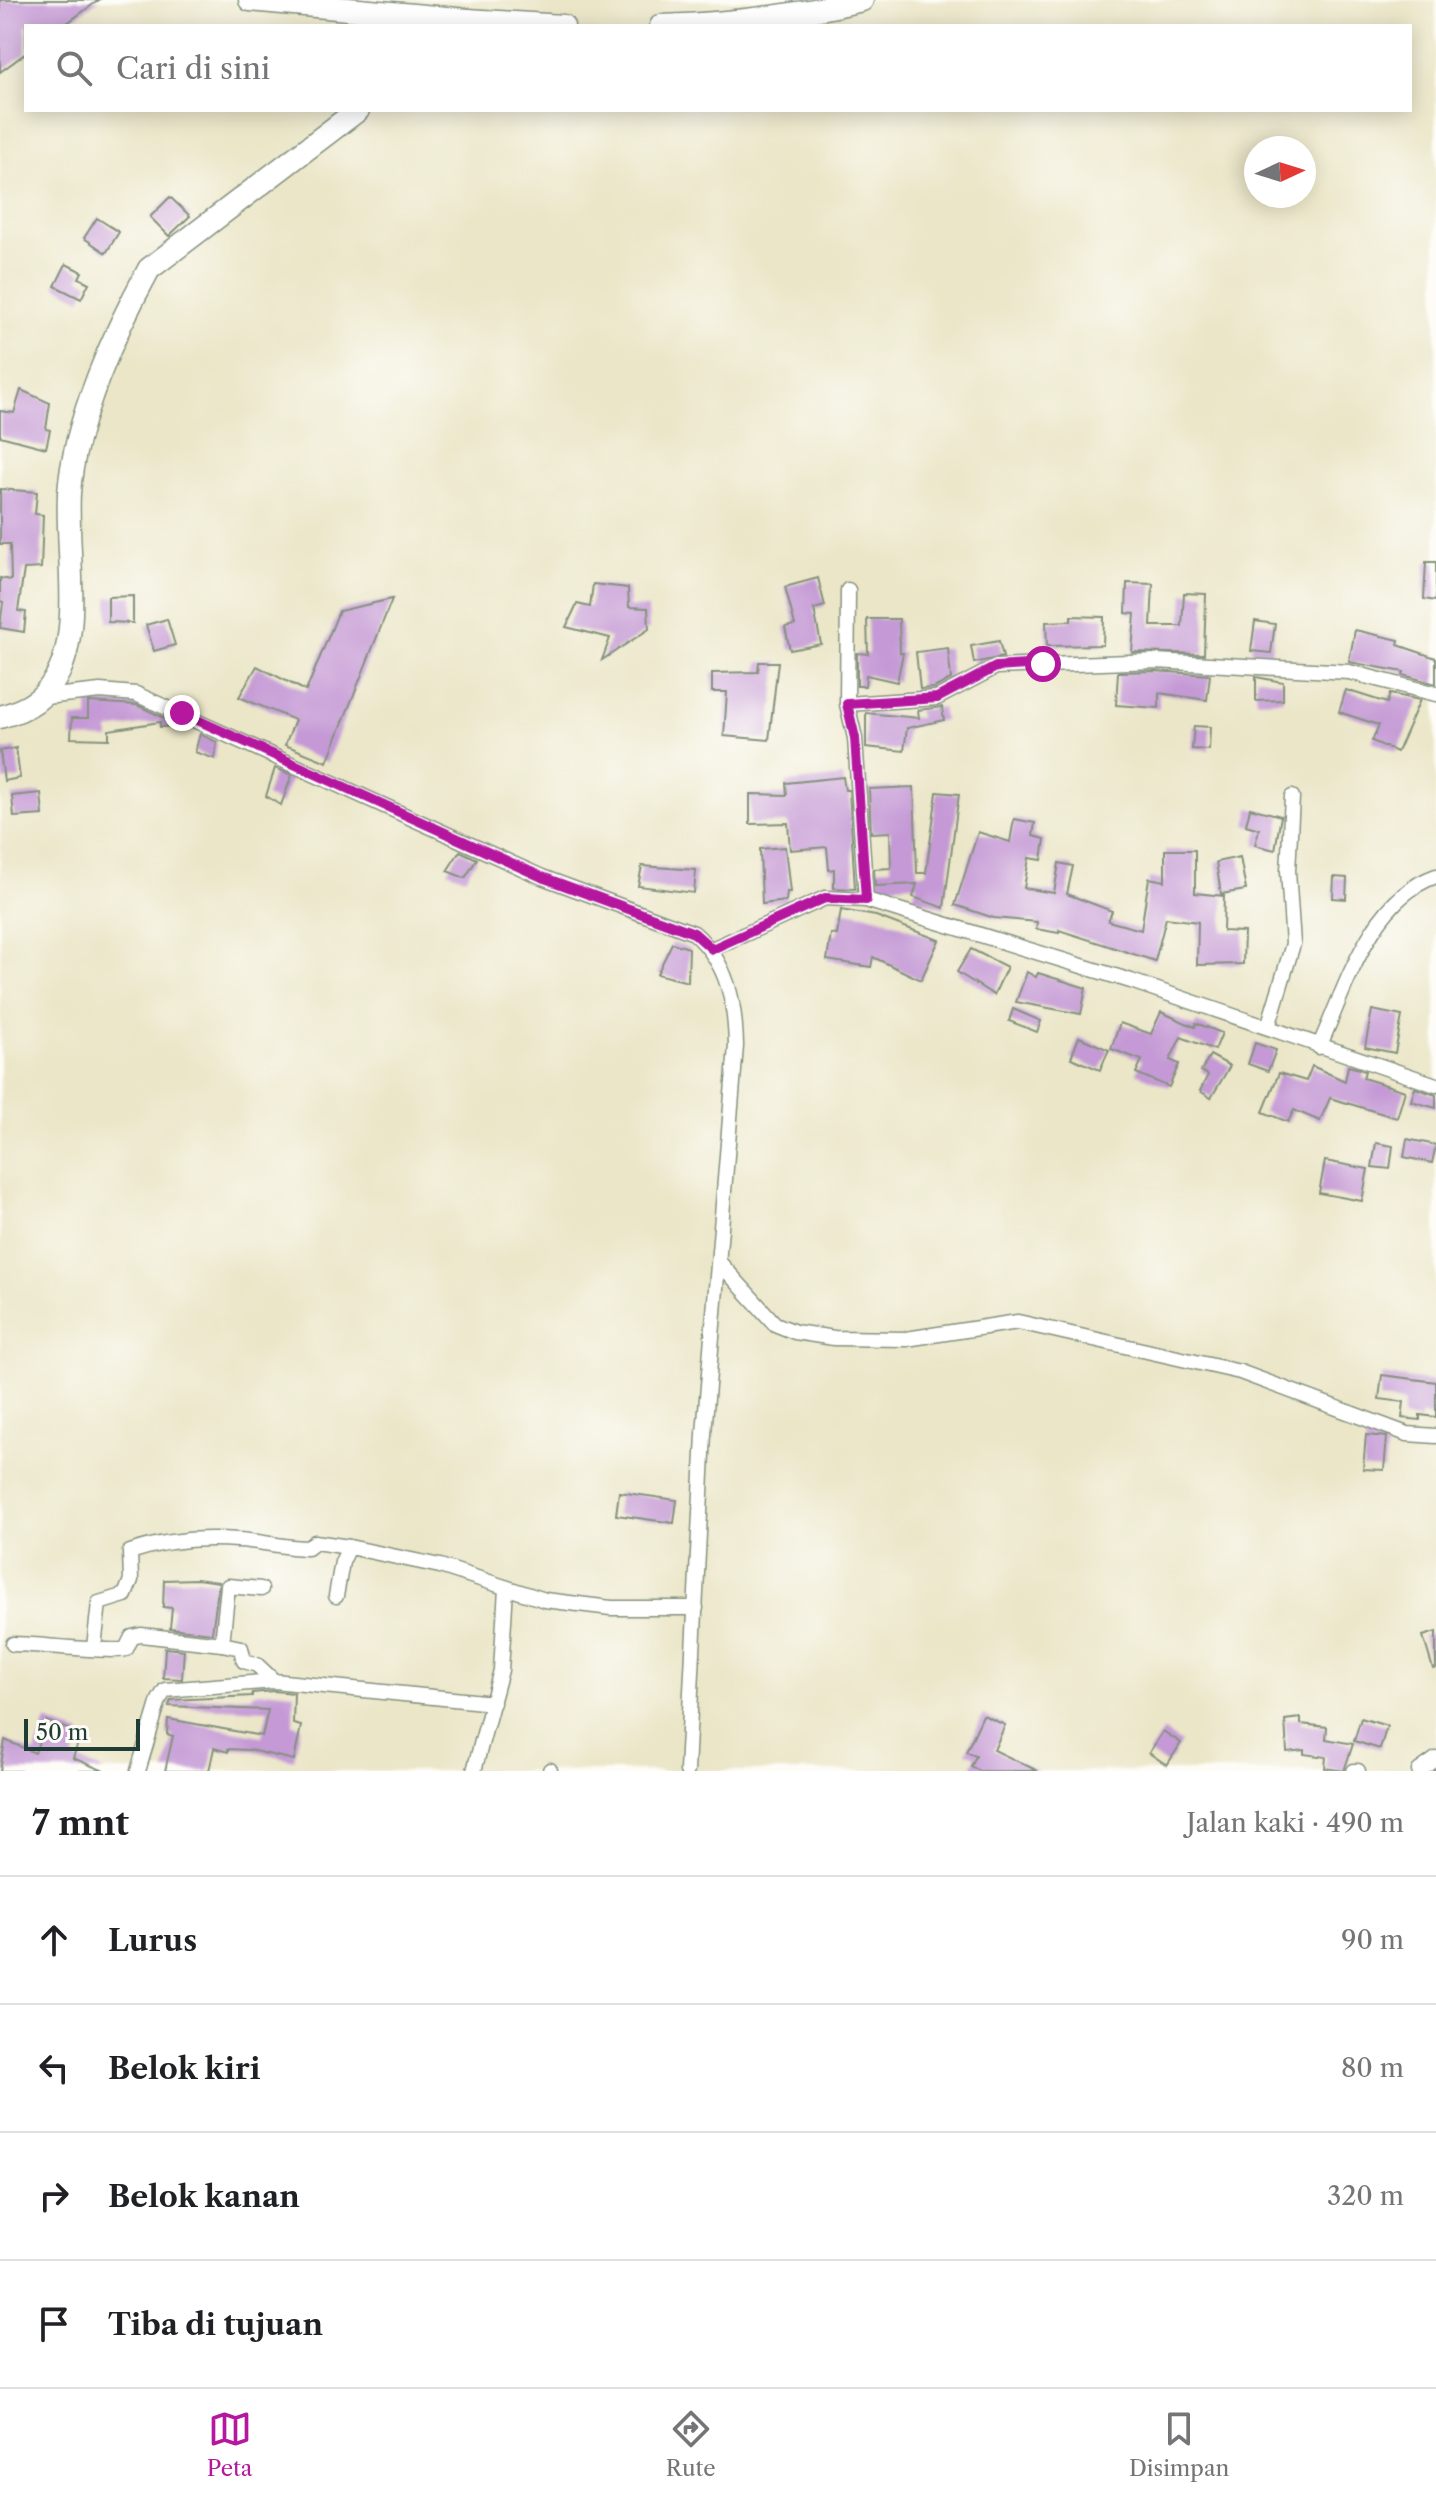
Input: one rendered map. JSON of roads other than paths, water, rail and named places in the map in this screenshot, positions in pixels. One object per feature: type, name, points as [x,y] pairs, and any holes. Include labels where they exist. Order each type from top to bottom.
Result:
[{"type":"street","points":[[250,0],[498,24]]},
{"type":"street","points":[[689,24],[772,18],[862,0]]},
{"type":"street","points":[[45,697],[61,668],[69,636],[69,491],[82,428],[132,300],[158,259],[355,112]]},
{"type":"street","points":[[848,590],[847,704],[855,738],[866,900]]},
{"type":"street","points":[[847,704],[937,698],[996,667],[1156,661],[1349,672],[1436,694]]},
{"type":"street","points":[[0,717],[45,697],[100,691],[136,694],[542,877],[694,933],[712,949],[735,1005],[736,1018],[704,1434],[687,1771]]},
{"type":"street","points":[[1268,1027],[1293,944],[1288,871],[1292,797]]},
{"type":"street","points":[[1319,1047],[1378,924],[1399,895],[1436,876]]},
{"type":"street","points":[[712,949],[825,898],[866,900],[1029,948],[1436,1085]]},
{"type":"street","points":[[719,1262],[775,1324],[795,1332],[834,1338],[906,1339],[1018,1322],[1240,1372],[1407,1434],[1436,1436]]},
{"type":"street","points":[[94,1647],[99,1603],[125,1595],[131,1580],[130,1552],[181,1540],[238,1540],[291,1548],[308,1548],[315,1542],[440,1566],[545,1600],[583,1605],[696,1608]]},
{"type":"street","points":[[336,1596],[342,1562],[349,1547]]},
{"type":"street","points":[[222,1644],[228,1586],[261,1589]]},
{"type":"street","points":[[474,1771],[501,1670],[506,1588]]},
{"type":"street","points":[[13,1644],[122,1651],[132,1637],[141,1635],[222,1644],[241,1648],[244,1661],[257,1665],[274,1681]]},
{"type":"street","points":[[138,1771],[159,1700],[165,1690],[274,1681],[493,1703]]},
{"type":"street","points":[[1419,1771],[1436,1759]]}]
